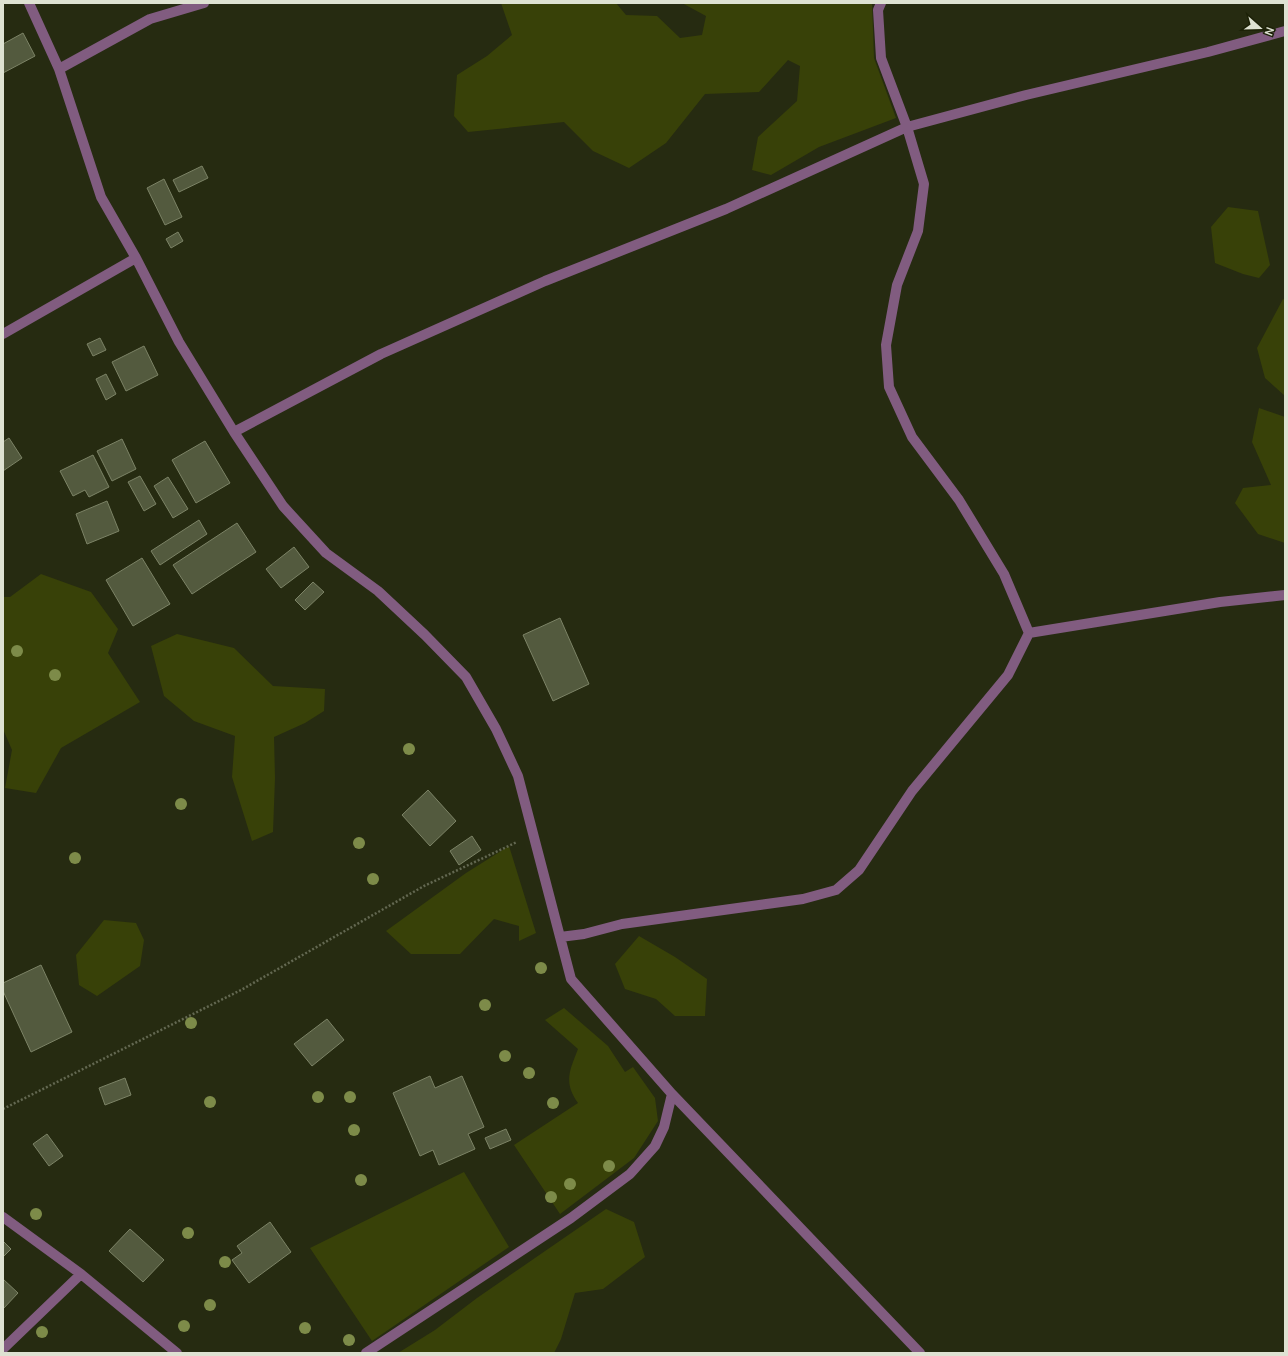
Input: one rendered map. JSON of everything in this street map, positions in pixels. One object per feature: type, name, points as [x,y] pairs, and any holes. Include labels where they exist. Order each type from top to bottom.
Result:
[{"type":"street","points":[[29,3],[59,69],[101,197],[136,258],[179,342],[234,432],[283,506],[326,553],[378,591],[425,635],[466,677],[496,729],[518,776],[571,979],[672,1094],[920,1353]]},
{"type":"street","points":[[59,69],[150,19],[204,3]]},
{"type":"street","points":[[881,3],[878,10],[881,58],[907,127],[924,184],[918,232],[898,285],[886,345],[889,388],[912,437],[959,500],[1004,574],[1030,633]]},
{"type":"street","points":[[234,432],[381,354],[545,281],[726,209],[907,127],[1026,95],[1208,52],[1285,31]]},
{"type":"street","points":[[3,334],[136,258]]},
{"type":"street","points":[[1030,633],[1220,602],[1285,595]]},
{"type":"street","points":[[560,937],[584,934],[622,924],[803,899],[836,890],[859,870],[912,791],[1008,676],[1030,633]]},
{"type":"street","points":[[366,1353],[571,1218],[630,1174],[655,1146],[664,1127],[672,1094]]},
{"type":"street","points":[[3,1217],[81,1274],[177,1353]]},
{"type":"street","points":[[3,1349],[81,1274]]},
{"type":"path","points":[[3,1109],[242,990],[424,886],[533,834]]},
{"type":"green space","points":[[501,3],[616,3],[626,15],[657,16],[680,38],[702,35],[706,16],[682,3],[872,3],[874,58],[896,118],[819,147],[771,175],[752,170],[758,137],[797,101],[800,66],[788,60],[759,92],[705,94],[666,143],[629,168],[593,151],[564,122],[468,132],[454,116],[457,75],[487,56],[512,35]]},
{"type":"green space","points":[[1228,207],[1258,211],[1270,265],[1259,278],[1243,274],[1215,263],[1211,227]]},
{"type":"green space","points":[[1283,299],[1285,300],[1285,396],[1265,378],[1257,348]]},
{"type":"green space","points":[[1259,408],[1285,417],[1285,543],[1258,534],[1235,503],[1243,488],[1271,485],[1252,442]]},
{"type":"green space","points":[[41,574],[91,592],[118,629],[108,653],[140,702],[61,748],[36,793],[5,788],[12,750],[3,729],[3,597],[10,597]]},
{"type":"green space","points":[[177,634],[234,648],[273,686],[325,689],[324,711],[305,723],[274,737],[275,778],[273,832],[252,841],[232,777],[235,736],[194,721],[164,696],[151,646]]},
{"type":"green space","points":[[509,846],[536,933],[519,941],[519,926],[494,919],[460,954],[411,954],[386,931],[466,873]]},
{"type":"green space","points":[[104,920],[136,923],[144,940],[140,966],[97,996],[79,985],[76,955]]},
{"type":"green space","points":[[639,936],[675,957],[707,979],[705,1016],[675,1016],[656,999],[625,989],[615,964]]},
{"type":"green space","points":[[564,1008],[608,1046],[625,1072],[633,1067],[655,1098],[658,1121],[634,1158],[560,1214],[514,1145],[578,1103],[573,1096],[569,1076],[578,1049],[545,1020]]},
{"type":"green space","points":[[464,1172],[509,1247],[372,1341],[310,1248]]},
{"type":"green space","points":[[606,1209],[634,1222],[645,1257],[603,1289],[575,1293],[561,1339],[554,1353],[398,1353],[435,1330],[477,1298]]},
{"type":"building","points":[[23,33],[35,56],[3,73],[3,44]]},
{"type":"building","points":[[202,166],[208,178],[179,192],[173,180]]},
{"type":"building","points":[[164,179],[182,217],[165,225],[147,188]]},
{"type":"building","points":[[178,232],[183,241],[171,248],[166,239]]},
{"type":"building","points":[[100,338],[106,350],[93,356],[87,344]]},
{"type":"building","points":[[144,346],[158,375],[126,391],[112,362]]},
{"type":"building","points":[[106,374],[116,394],[106,400],[96,379]]},
{"type":"building","points":[[9,438],[22,458],[3,471],[3,442]]},
{"type":"building","points":[[122,439],[136,469],[112,481],[97,451]]},
{"type":"building","points":[[205,441],[230,483],[196,503],[172,460]]},
{"type":"building","points":[[93,455],[109,487],[89,497],[85,490],[73,496],[60,471]]},
{"type":"building","points":[[140,476],[156,504],[144,511],[128,482]]},
{"type":"building","points":[[168,477],[188,509],[173,518],[154,486]]},
{"type":"building","points":[[107,501],[119,531],[87,544],[76,514]]},
{"type":"building","points":[[199,520],[207,534],[160,565],[151,551]]},
{"type":"building","points":[[237,523],[256,552],[192,594],[173,565]]},
{"type":"building","points":[[294,547],[309,567],[281,588],[266,569]]},
{"type":"building","points":[[142,558],[170,604],[133,626],[106,580]]},
{"type":"building","points":[[313,582],[324,592],[305,610],[295,600]]},
{"type":"building","points":[[560,618],[589,684],[553,701],[523,635]]},
{"type":"building","points":[[428,790],[456,821],[430,846],[402,815]]},
{"type":"building","points":[[472,836],[481,850],[459,865],[450,851]]},
{"type":"building","points":[[41,965],[72,1032],[31,1052],[3,991],[3,983]]},
{"type":"building","points":[[327,1019],[344,1040],[312,1066],[294,1044]]},
{"type":"building","points":[[430,1076],[435,1088],[462,1076],[484,1127],[468,1134],[475,1149],[439,1165],[433,1150],[420,1156],[393,1093]]},
{"type":"building","points":[[125,1078],[131,1095],[105,1105],[99,1088]]},
{"type":"building","points":[[506,1129],[511,1140],[490,1149],[485,1138]]},
{"type":"building","points":[[47,1134],[63,1156],[49,1166],[33,1144]]},
{"type":"building","points":[[270,1222],[291,1252],[249,1283],[232,1260],[242,1253],[237,1246]]},
{"type":"building","points":[[130,1229],[164,1260],[143,1282],[109,1251]]},
{"type":"building","points":[[3,1241],[11,1249],[3,1257]]},
{"type":"building","points":[[3,1279],[18,1293],[3,1309]]}]
